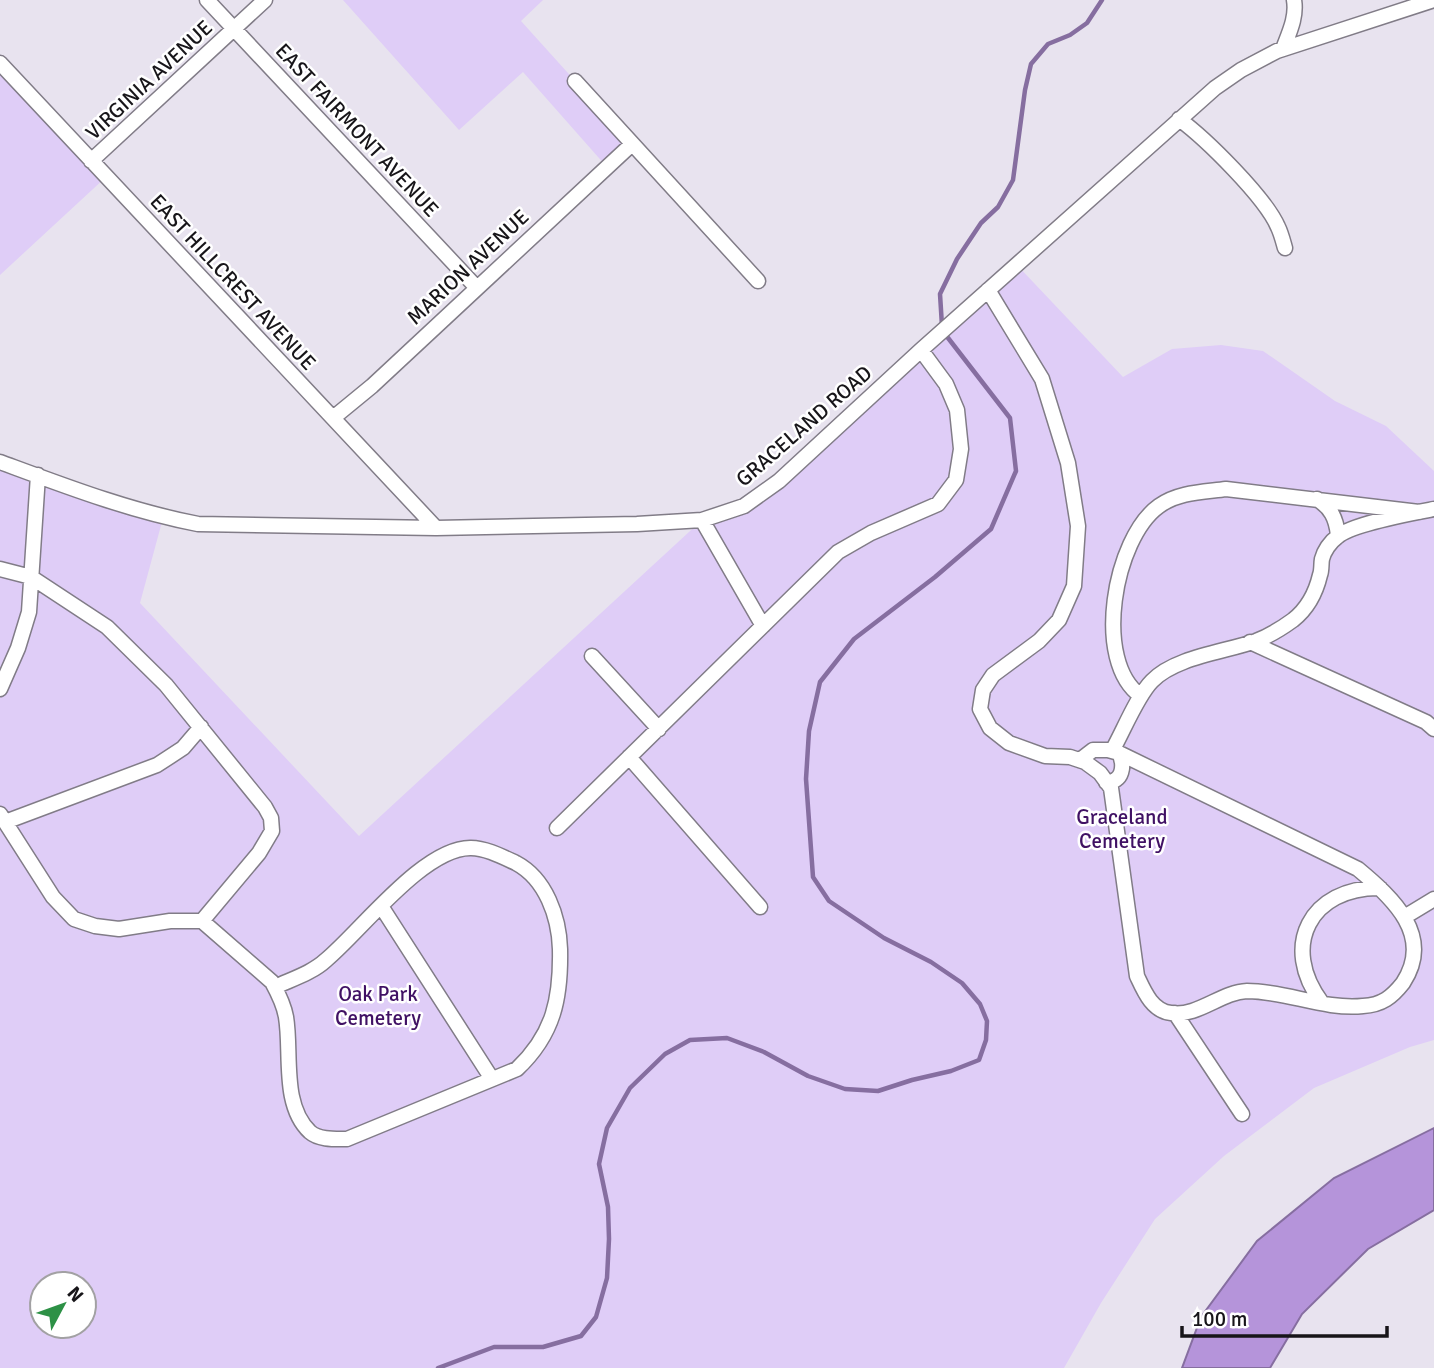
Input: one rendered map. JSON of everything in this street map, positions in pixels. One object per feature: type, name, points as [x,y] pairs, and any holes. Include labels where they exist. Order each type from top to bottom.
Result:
[{"type":"street","name":"EAST FAIRMONT AVENUE","points":[[207,0],[477,288]]},
{"type":"street","name":"VIRGINIA AVENUE","points":[[91,161],[265,0]]},
{"type":"street","points":[[1283,49],[1292,26],[1294,0]]},
{"type":"street","name":"GRACELAND ROAD","points":[[0,462],[151,514],[198,524],[436,528],[702,520],[744,506],[762,495],[921,349],[1215,88],[1241,70],[1283,49],[1434,0]]},
{"type":"street","name":"EAST HILLCREST AVENUE","points":[[0,63],[436,528]]},
{"type":"street","points":[[575,81],[758,281]]},
{"type":"street","points":[[1179,119],[1193,129],[1252,190],[1278,226],[1285,248]]},
{"type":"street","name":"MARION AVENUE","points":[[333,418],[372,386],[632,144]]},
{"type":"street","points":[[988,290],[1042,379],[1068,463],[1079,526],[1074,586],[1059,620],[1040,642],[993,675],[983,690],[980,709],[990,728],[1009,743],[1045,756],[1080,760],[1100,774],[1111,788],[1137,976],[1147,999],[1169,1013],[1199,1007],[1229,994],[1246,991],[1322,1003],[1364,1006],[1389,999],[1413,967],[1415,942],[1406,916],[1358,869],[1116,752],[1093,750],[1080,760]]},
{"type":"street","points":[[557,828],[838,552],[871,533],[938,504],[956,481],[961,449],[957,410],[946,384],[921,349]]},
{"type":"street","points":[[0,689],[18,648],[29,611],[38,475]]},
{"type":"street","points":[[1141,696],[1127,681],[1114,641],[1116,585],[1129,545],[1145,518],[1173,498],[1226,489],[1427,511]]},
{"type":"street","points":[[1316,499],[1328,506],[1334,516],[1338,535]]},
{"type":"street","points":[[1116,752],[1141,696],[1153,680],[1169,669],[1274,632],[1302,613],[1321,574],[1322,559],[1338,535],[1427,511]]},
{"type":"street","points":[[702,520],[763,626]]},
{"type":"street","points":[[0,569],[31,577],[107,627],[166,685],[265,807],[271,818],[272,831],[259,853],[202,922]]},
{"type":"street","points":[[1250,642],[1426,722],[1434,729]]},
{"type":"street","points":[[592,656],[659,729]]},
{"type":"street","points":[[201,727],[183,748],[157,765],[3,818],[53,897],[74,919],[95,926],[119,929],[170,921],[202,922],[272,982],[286,1017],[290,1094],[299,1116],[311,1133],[326,1138],[347,1139],[517,1069],[531,1056],[551,1024],[561,984],[560,937],[554,910],[544,890],[526,869],[500,856],[471,848],[451,851],[426,866],[324,962],[275,987]]},
{"type":"street","points":[[1106,782],[1116,779],[1123,766],[1116,752]]},
{"type":"street","points":[[629,757],[760,907]]},
{"type":"street","points":[[1322,1003],[1311,988],[1304,969],[1301,950],[1306,927],[1320,908],[1340,896],[1360,888],[1380,888]]},
{"type":"street","points":[[1406,916],[1434,899]]},
{"type":"street","points":[[381,906],[492,1079]]},
{"type":"street","points":[[1175,1013],[1242,1114]]},
{"type":"green space","points":[[343,0],[543,0],[521,21],[632,144],[606,166],[523,72],[459,130]]},
{"type":"green space","points":[[0,63],[106,177],[0,275]]},
{"type":"green space","points":[[1016,264],[1123,377],[1172,349],[1221,345],[1263,351],[1335,401],[1386,426],[1434,471],[1434,1040],[1410,1047],[1314,1088],[1224,1156],[1155,1219],[1101,1303],[1064,1368],[0,1368],[0,457],[163,518],[140,603],[359,836],[702,520],[743,506]]},
{"type":"shaded area","points":[[1434,1128],[1434,1210],[1368,1249],[1302,1314],[1270,1368],[1182,1368],[1201,1317],[1257,1241],[1334,1178]]},
{"type":"waterway","points":[[942,326],[940,294],[957,259],[981,223],[998,207],[1013,180],[1031,64],[1048,44],[1070,35],[1087,23],[1102,0]]},
{"type":"waterway","points":[[438,1368],[494,1347],[543,1347],[581,1336],[596,1317],[607,1278],[608,1207],[599,1164],[607,1128],[630,1088],[665,1054],[690,1040],[727,1038],[764,1052],[808,1076],[845,1089],[878,1091],[951,1071],[979,1060],[986,1040],[987,1021],[980,1004],[962,983],[931,962],[884,938],[829,901],[813,877],[806,779],[809,731],[820,682],[854,639],[935,577],[991,529],[1016,471],[1010,418],[945,334]]},
{"type":"park label","name":"Graceland Cemetery","points":[[1122,829]]},
{"type":"park label","name":"Oak Park Cemetery","points":[[378,1006]]}]
